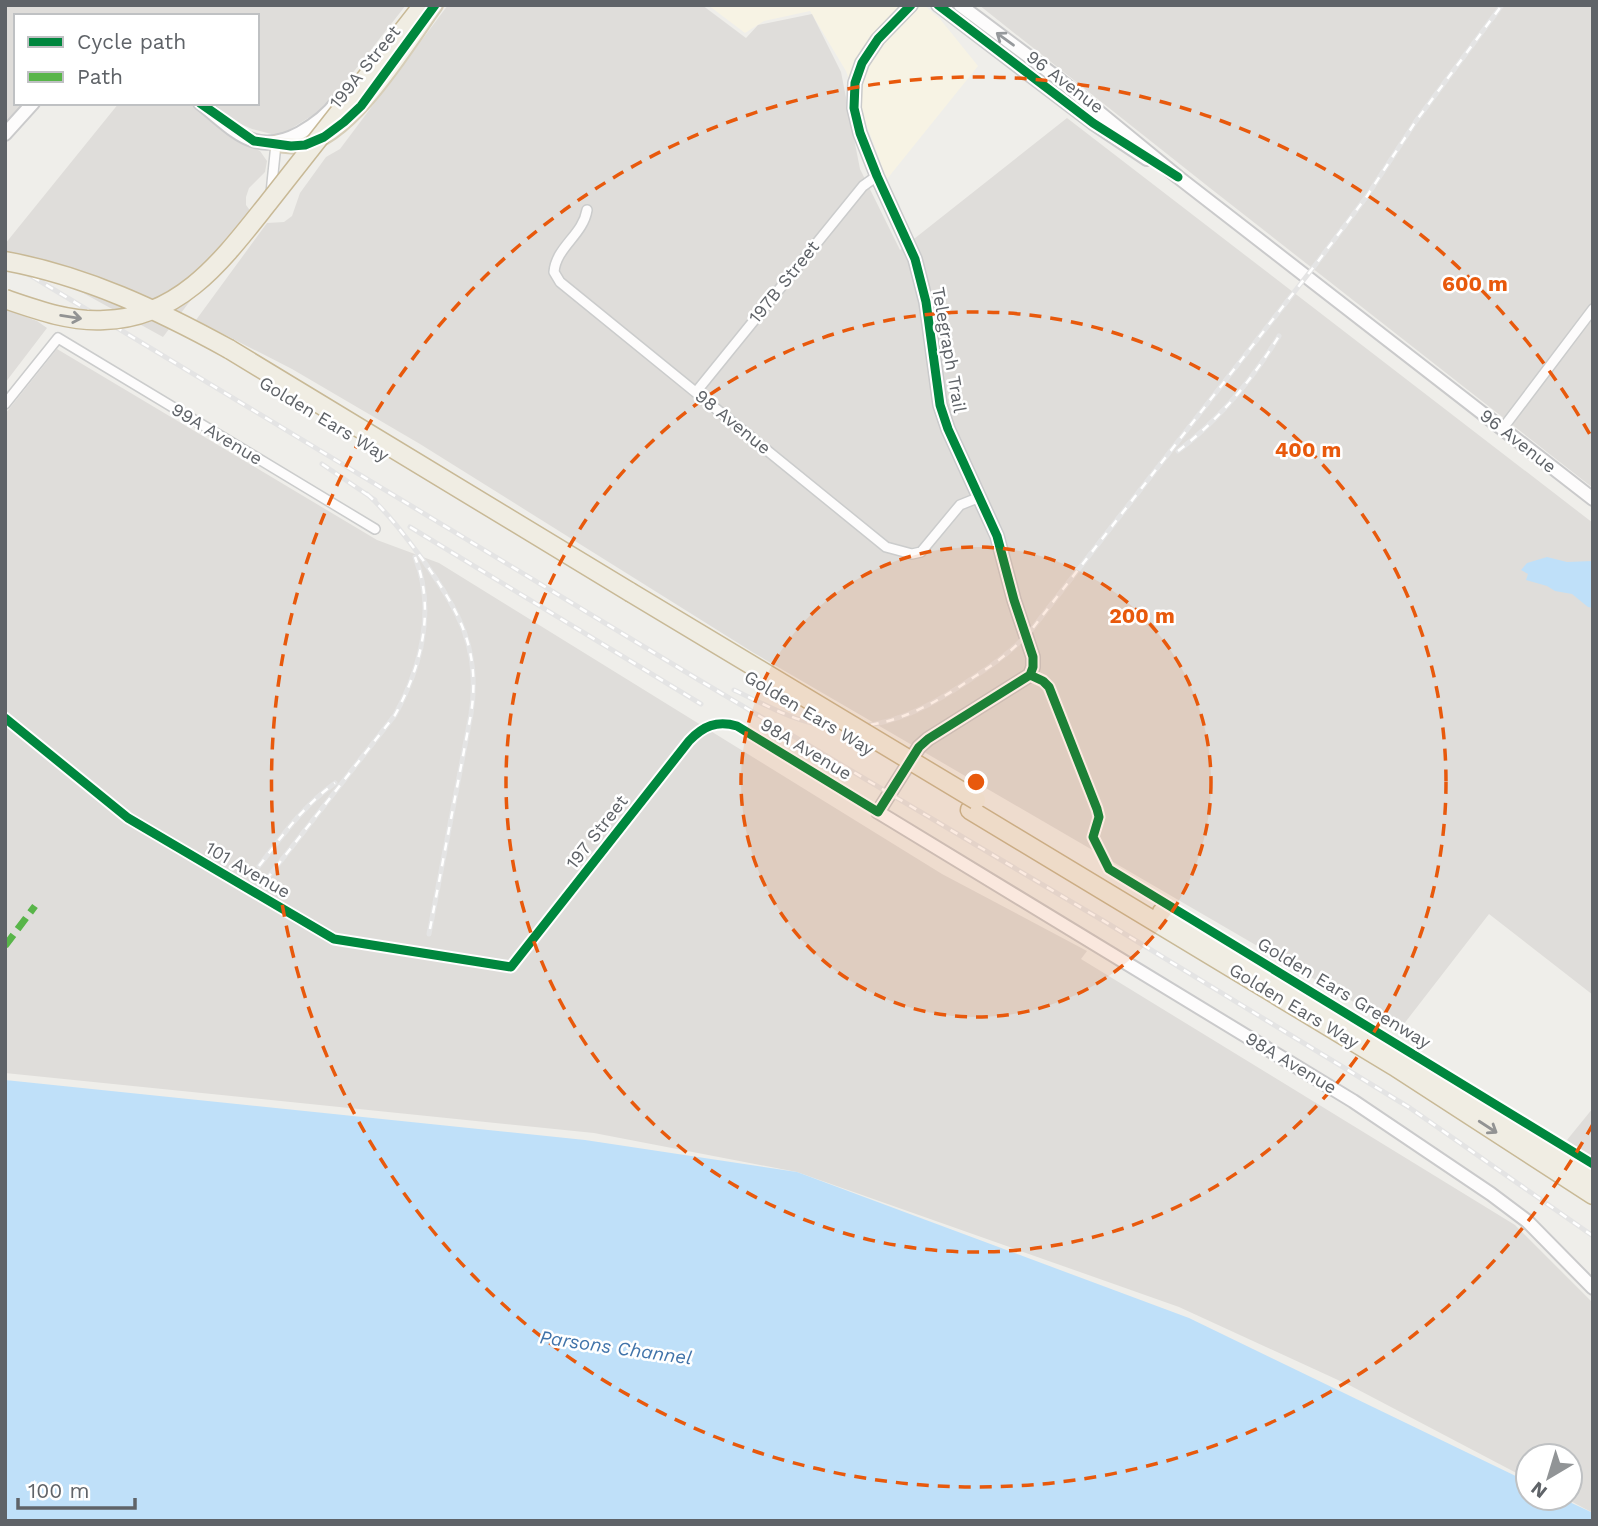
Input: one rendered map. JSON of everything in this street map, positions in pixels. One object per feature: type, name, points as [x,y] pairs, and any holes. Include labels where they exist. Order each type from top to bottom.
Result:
[{"type":"highway","points":[[5,299],[61,316],[104,320],[135,316],[174,300],[201,282],[424,5]]},
{"type":"highway","name":"Golden Ears Way","points":[[5,261],[42,269],[99,287],[170,318],[973,805],[1404,1072],[1593,1195]]},
{"type":"highway","name":"Golden Ears Way","points":[[5,273],[53,284],[112,303],[227,354]]},
{"type":"highway","name":"Golden Ears Way","points":[[973,805],[1346,1022],[1593,1175]]},
{"type":"main road","points":[[276,144],[305,145],[324,137],[344,122],[361,106],[435,5]]},
{"type":"street","name":"199A Street","points":[[276,144],[310,128],[331,110],[414,5]]},
{"type":"street","points":[[892,24],[900,5]]},
{"type":"street","name":"Telegraph Trail","points":[[911,5],[878,39],[862,64],[854,93],[856,122],[915,259],[926,302],[940,405],[948,429],[998,536],[1014,600],[1033,657],[1030,675]]},
{"type":"street","name":"96 Avenue","points":[[938,5],[1093,123],[1178,177]]},
{"type":"street","name":"96 Avenue","points":[[960,5],[1593,499]]},
{"type":"street","points":[[5,134],[31,105]]},
{"type":"street","points":[[203,105],[244,137],[263,144],[276,144],[271,201]]},
{"type":"street","name":"197B Street","points":[[696,392],[863,187],[877,176]]},
{"type":"street","name":"98 Avenue","points":[[587,210],[585,222],[557,258],[554,272],[560,282],[886,547],[912,554],[921,552],[960,505],[980,497]]},
{"type":"street","points":[[1503,428],[1593,309]]},
{"type":"street","name":"99A Avenue","points":[[5,404],[58,338],[375,529]]},
{"type":"street","points":[[878,812],[901,774],[928,739],[1030,675],[1049,687],[1097,809],[1099,817],[1093,837]]},
{"type":"street","name":"101 Avenue","points":[[5,718],[128,818],[334,939],[511,967]]},
{"type":"street","name":"98A Avenue","points":[[714,724],[737,726],[1353,1101],[1504,1204],[1527,1222],[1593,1288]]},
{"type":"street","name":"197 Street","points":[[511,967],[689,741],[704,728],[714,724]]},
{"type":"shaded area","points":[[5,5],[406,5],[326,107],[279,136],[236,122],[214,105],[259,105],[259,14],[14,14],[14,105],[21,105],[5,125]]},
{"type":"shaded area","points":[[448,5],[702,5],[746,38],[758,25],[812,14],[841,72],[860,169],[900,250],[1067,118],[1593,523],[1593,995],[1489,914],[1400,1029],[754,653],[420,444],[292,369],[196,320],[267,223],[284,222],[292,216],[300,193],[326,157],[340,149]]},
{"type":"shaded area","points":[[708,5],[924,5],[940,19],[978,66],[887,179],[846,71],[810,11],[764,21],[745,33]]},
{"type":"shaded area","points":[[979,5],[1593,5],[1593,488],[1210,188]]},
{"type":"shaded area","points":[[117,105],[192,105],[236,139],[260,151],[267,161],[265,172],[249,188],[246,197],[246,205],[254,216],[163,337],[5,250],[5,244]]},
{"type":"shaded area","points":[[5,309],[37,321],[47,328],[5,383]]},
{"type":"shaded area","points":[[57,349],[377,540],[439,563],[942,874],[1087,951],[1081,959],[1515,1225],[1593,1303],[1593,1513],[1584,1508],[1584,1442],[1514,1442],[1514,1472],[1351,1386],[1179,1307],[797,1172],[594,1133],[5,1073],[5,414]]},
{"type":"shaded area","points":[[1593,1108],[1593,1159],[1567,1140]]},
{"type":"water","points":[[1547,557],[1567,562],[1593,561],[1593,608],[1572,594],[1526,580],[1528,574],[1521,570],[1527,563]]},
{"type":"water","name":"Parsons Channel","points":[[5,1080],[585,1140],[797,1172],[1189,1318],[1514,1475],[1514,1512],[1584,1512],[1584,1509],[1593,1513],[1593,1521],[5,1521]]},
{"type":"railway","points":[[734,690],[804,721],[829,726],[869,725],[906,715],[941,698],[1012,649],[1032,629],[1316,264],[1367,196],[1416,121],[1502,5]]},
{"type":"railway","points":[[5,260],[1410,1108],[1593,1236]]},
{"type":"railway","points":[[1178,451],[1208,426],[1234,398],[1279,336]]},
{"type":"railway","points":[[322,464],[375,500]]},
{"type":"railway","points":[[367,494],[403,534],[447,596],[464,632],[473,670],[471,714],[429,934]]},
{"type":"railway","points":[[410,527],[701,704]]},
{"type":"railway","points":[[266,880],[395,715],[404,697],[418,658],[425,618],[421,577],[415,557]]},
{"type":"railway","points":[[259,866],[303,811],[335,783]]},
{"type":"marked path","points":[[5,946],[35,906]]},
{"type":"cycle path","points":[[203,105],[254,141],[291,146],[305,145],[324,137],[361,106],[435,5]]},
{"type":"cycle path","points":[[5,718],[128,818],[334,939],[511,967],[689,741],[711,726],[737,726],[878,812],[919,747],[1030,675],[1033,667],[1033,657],[997,536],[948,429],[940,405],[926,302],[915,259],[877,176],[860,133],[854,108],[855,83],[862,63],[878,39],[911,5]]},
{"type":"cycle path","points":[[938,5],[1093,123],[1178,177]]},
{"type":"cycle path","name":"Golden Ears Greenway","points":[[1030,675],[1049,687],[1097,809],[1099,817],[1093,837],[1109,869],[1593,1164]]}]
